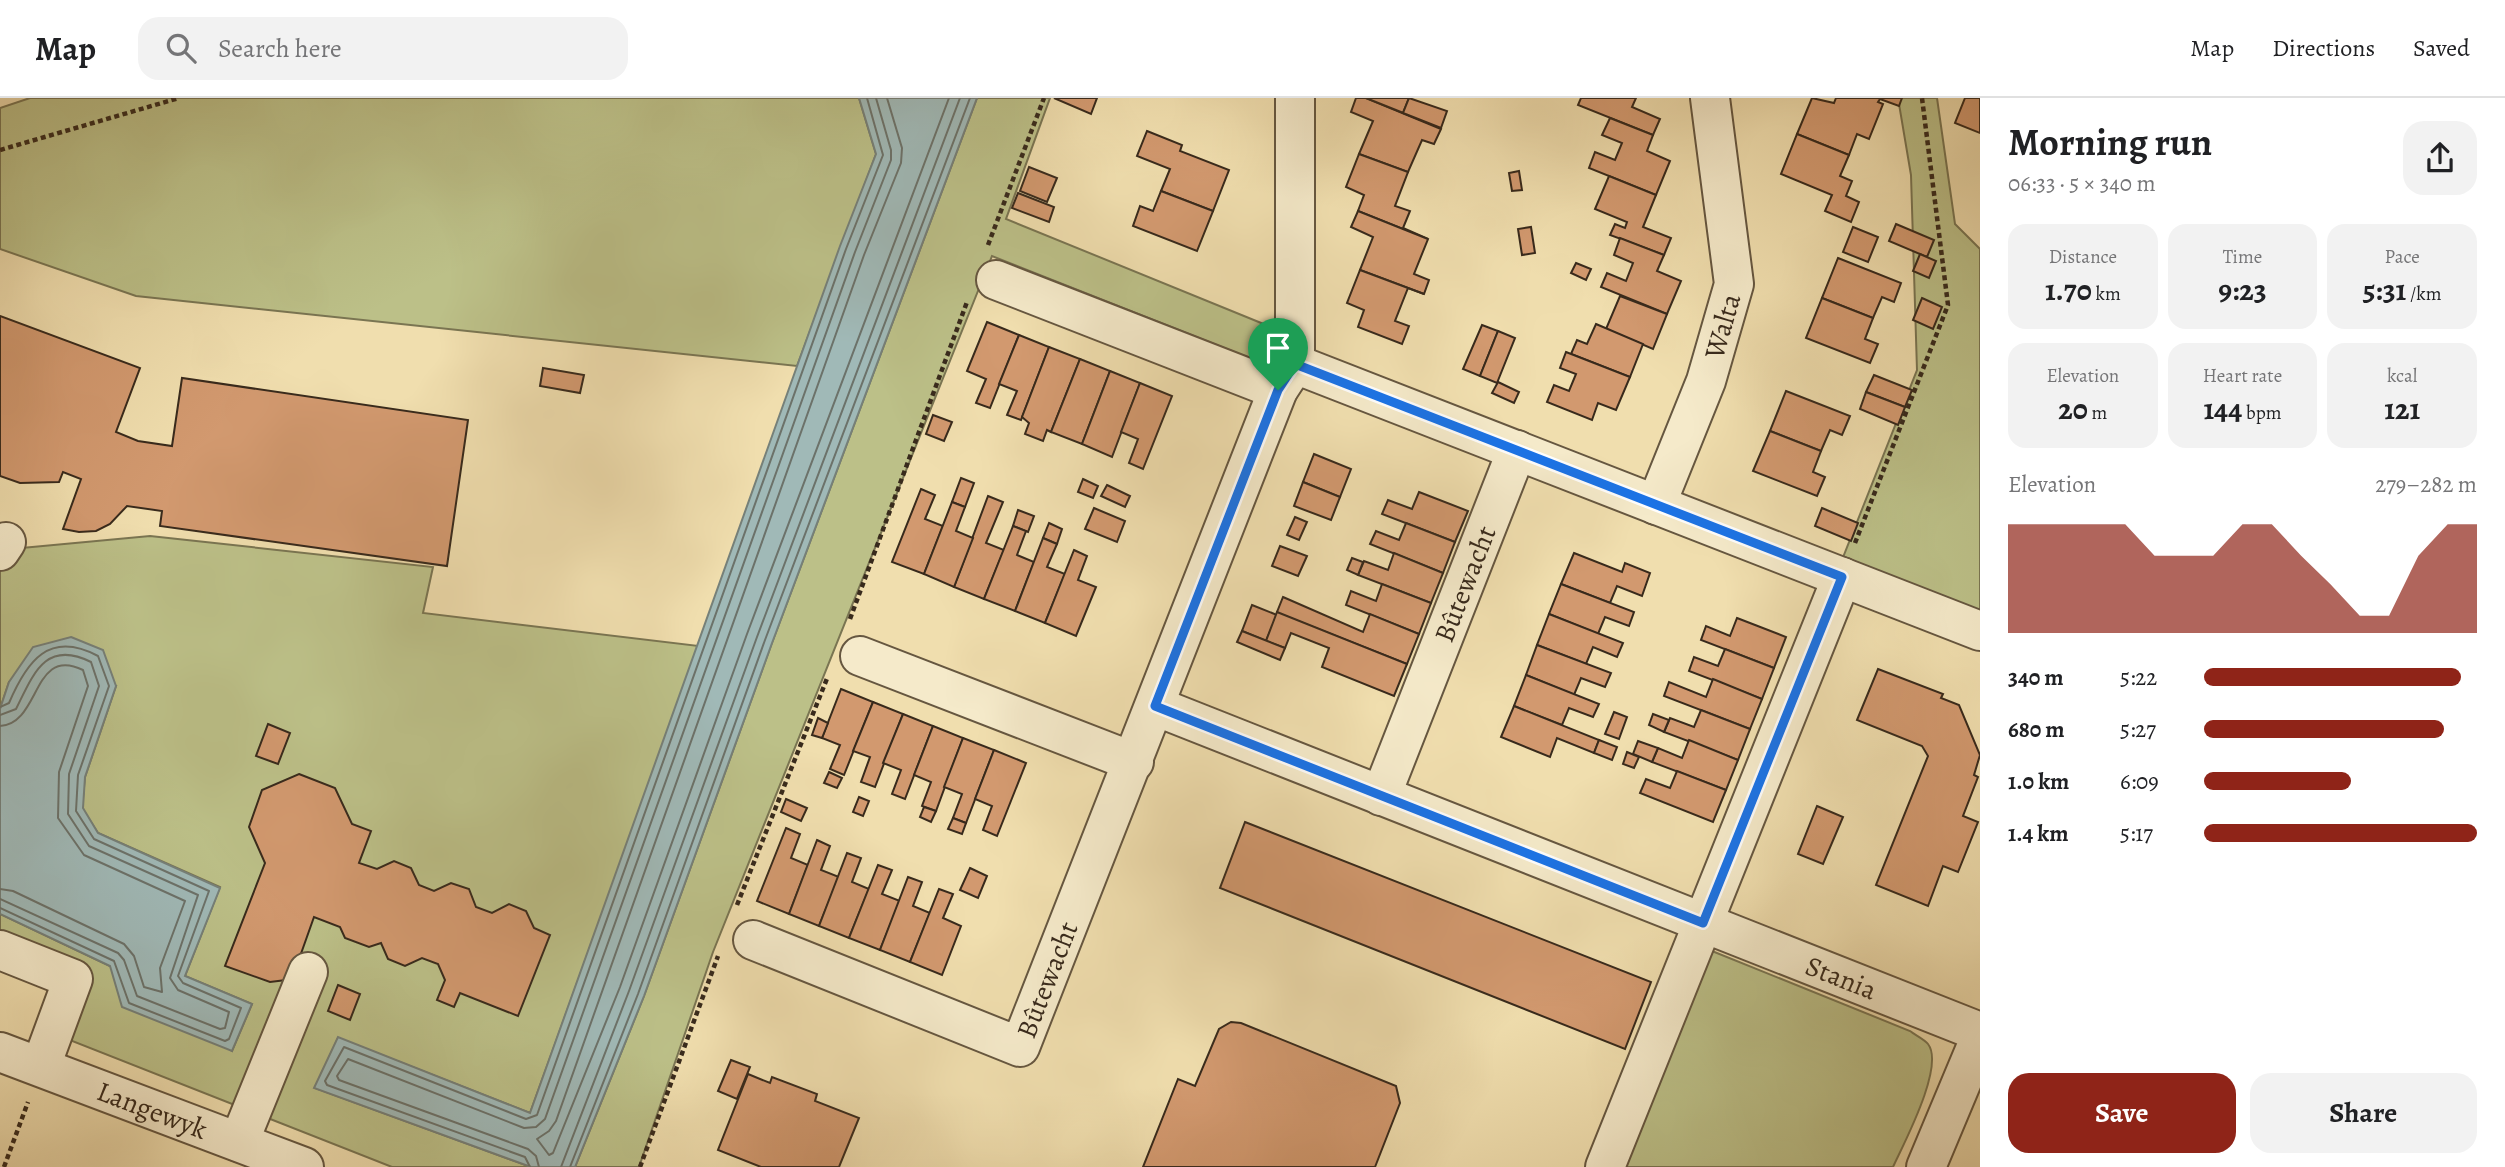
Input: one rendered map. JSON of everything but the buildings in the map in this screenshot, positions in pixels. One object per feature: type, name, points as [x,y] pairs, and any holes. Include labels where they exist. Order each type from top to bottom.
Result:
[{"type":"street","points":[[1287,377],[1295,98]]},
{"type":"street","name":"Walta","points":[[1656,505],[1706,381],[1734,284],[1710,98]]},
{"type":"street","points":[[996,279],[1287,377],[1517,450],[1980,631]]},
{"type":"street","name":"Bûtewacht","points":[[753,940],[1020,1047],[1287,377]]},
{"type":"street","name":"Bûtewacht","points":[[1381,796],[1517,450]]},
{"type":"street","points":[[1605,1167],[1842,577]]},
{"type":"street","points":[[860,656],[1134,762]]},
{"type":"street","name":"Stania","points":[[1155,706],[1980,1032]]},
{"type":"street","points":[[0,950],[73,979],[41,1066]]},
{"type":"street","points":[[239,1142],[309,972]]},
{"type":"street","points":[[1926,1167],[1980,1038]]},
{"type":"street","name":"Langewyk","points":[[0,1052],[304,1167]]},
{"type":"path","points":[[0,150],[178,98]]},
{"type":"path","points":[[1842,577],[1948,305],[1922,98]]},
{"type":"path","points":[[4,1167],[41,1066]]},
{"type":"green space","points":[[30,98],[859,98],[876,154],[797,366],[136,296],[0,249],[0,108]]},
{"type":"green space","points":[[977,98],[1050,98],[1006,219],[1271,327],[1266,357],[1252,359],[992,256],[713,952],[639,1167],[575,1167],[644,996],[772,643]]},
{"type":"green space","points":[[1898,98],[1937,98],[1955,224],[1980,249],[1980,615],[1842,560],[1917,370],[1911,175]]},
{"type":"green space","points":[[150,536],[433,567],[423,613],[699,646],[530,1113],[338,1038],[315,1088],[531,1167],[392,1167],[62,1037],[88,973],[0,937],[0,914],[110,966],[232,1051],[252,1004],[185,976],[220,887],[98,833],[82,808],[85,777],[116,686],[9,682],[0,709],[0,550]]},
{"type":"green space","points":[[1707,949],[1910,1031],[1928,1044],[1932,1055],[1927,1086],[1893,1167],[1621,1167]]},
{"type":"water","points":[[859,98],[977,98],[772,643],[644,996],[575,1167],[531,1167],[314,1088],[338,1037],[530,1113],[840,246],[876,154]]},
{"type":"water","points":[[71,637],[103,650],[116,686],[85,777],[83,808],[98,833],[220,888],[185,976],[252,1004],[232,1051],[122,1007],[110,966],[0,914],[0,709],[9,682],[33,647]]},
{"type":"route","points":[[1295,364],[1842,577],[1703,923],[1155,706],[1278,390],[1295,364]]}]
